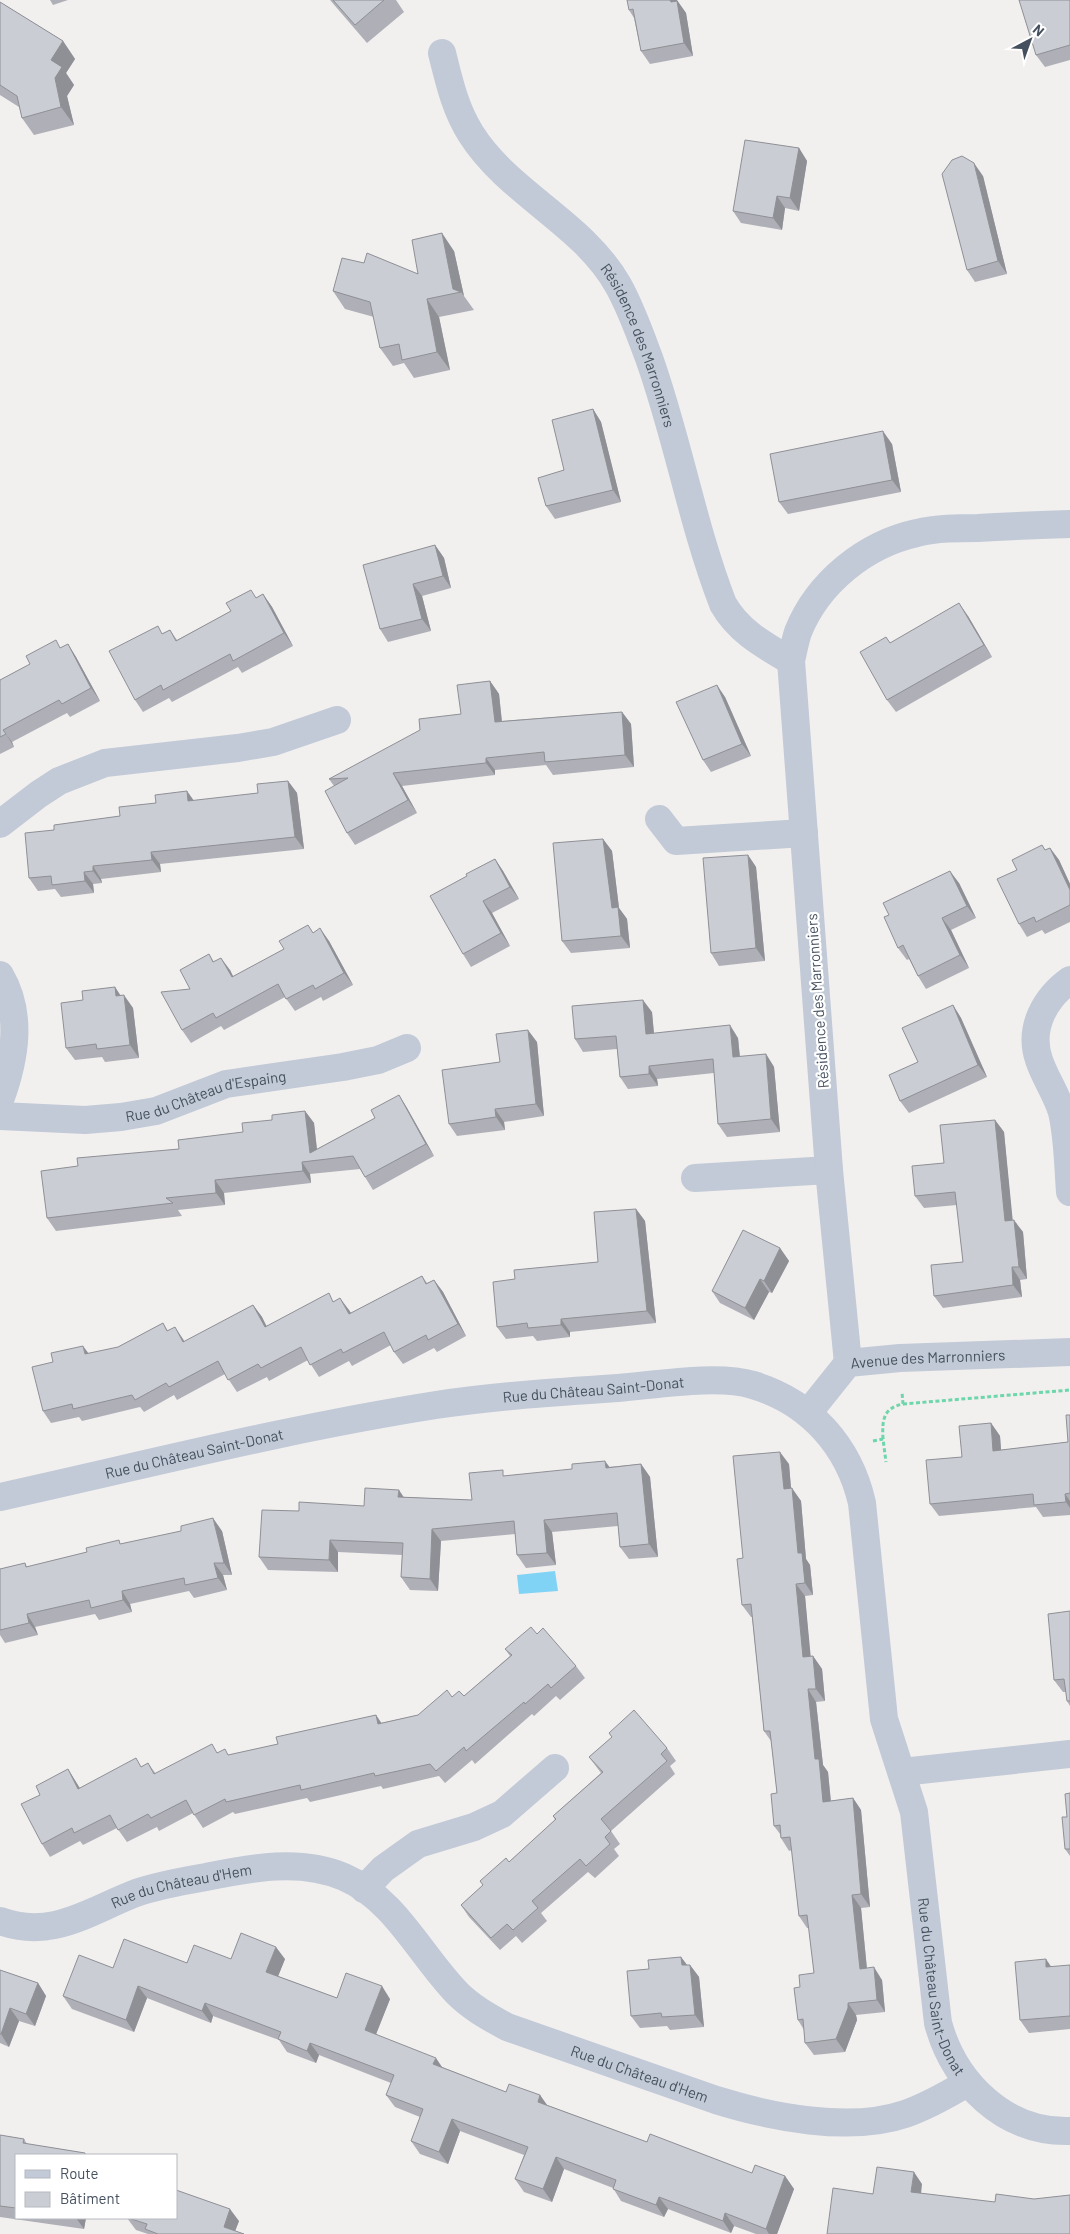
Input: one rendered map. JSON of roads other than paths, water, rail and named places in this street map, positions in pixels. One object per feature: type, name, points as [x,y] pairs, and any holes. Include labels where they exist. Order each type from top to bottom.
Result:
[{"type":"street","name":"Résidence des Marronniers","points":[[442,52],[453,96],[471,135],[512,179],[593,251],[617,283],[626,300],[662,397],[723,604],[732,620],[749,636],[791,662]]},
{"type":"street","name":"Résidence des Marronniers","points":[[848,1363],[829,1170],[791,662],[798,632],[821,594],[853,562],[872,550],[917,533],[939,530],[1070,524]]},
{"type":"street","points":[[0,824],[39,794],[59,782],[105,763],[238,748],[306,732],[337,720]]},
{"type":"street","points":[[659,819],[676,841],[804,833]]},
{"type":"street","points":[[0,975],[7,987],[14,1014],[15,1046],[9,1075],[0,1100]]},
{"type":"street","points":[[1070,980],[1058,989],[1040,1014],[1036,1031],[1036,1046],[1039,1060],[1056,1096],[1062,1114],[1070,1192]]},
{"type":"street","name":"Rue du Château d'Espaing","points":[[0,1116],[85,1120],[121,1117],[156,1111],[226,1084],[378,1060],[406,1048]]},
{"type":"street","points":[[695,1178],[829,1170]]},
{"type":"street","name":"Avenue des Marronniers","points":[[808,1413],[848,1363],[900,1358],[1070,1352]]},
{"type":"street","name":"Rue du Château Saint-Donat","points":[[0,1497],[281,1434],[438,1405],[511,1395],[710,1381],[733,1382],[767,1390],[787,1398],[808,1413],[841,1449],[857,1482],[862,1502],[884,1719],[916,1821],[938,2022],[944,2044],[967,2083],[982,2098],[1020,2122],[1043,2129],[1070,2131]]},
{"type":"street","points":[[902,1772],[1070,1754]]},
{"type":"street","points":[[364,1889],[383,1869],[418,1844],[474,1828],[502,1814],[555,1768]]},
{"type":"street","name":"Rue du Château d'Hem","points":[[0,1921],[13,1926],[39,1928],[67,1924],[138,1892],[168,1884],[257,1867],[287,1866],[319,1870],[344,1877],[364,1889],[388,1909],[457,1993],[478,2012],[507,2027],[716,2100],[772,2115],[802,2120],[852,2121],[903,2115],[930,2104],[967,2083]]},
{"type":"water","points":[[555,1571],[558,1591],[519,1594],[517,1575]]}]
